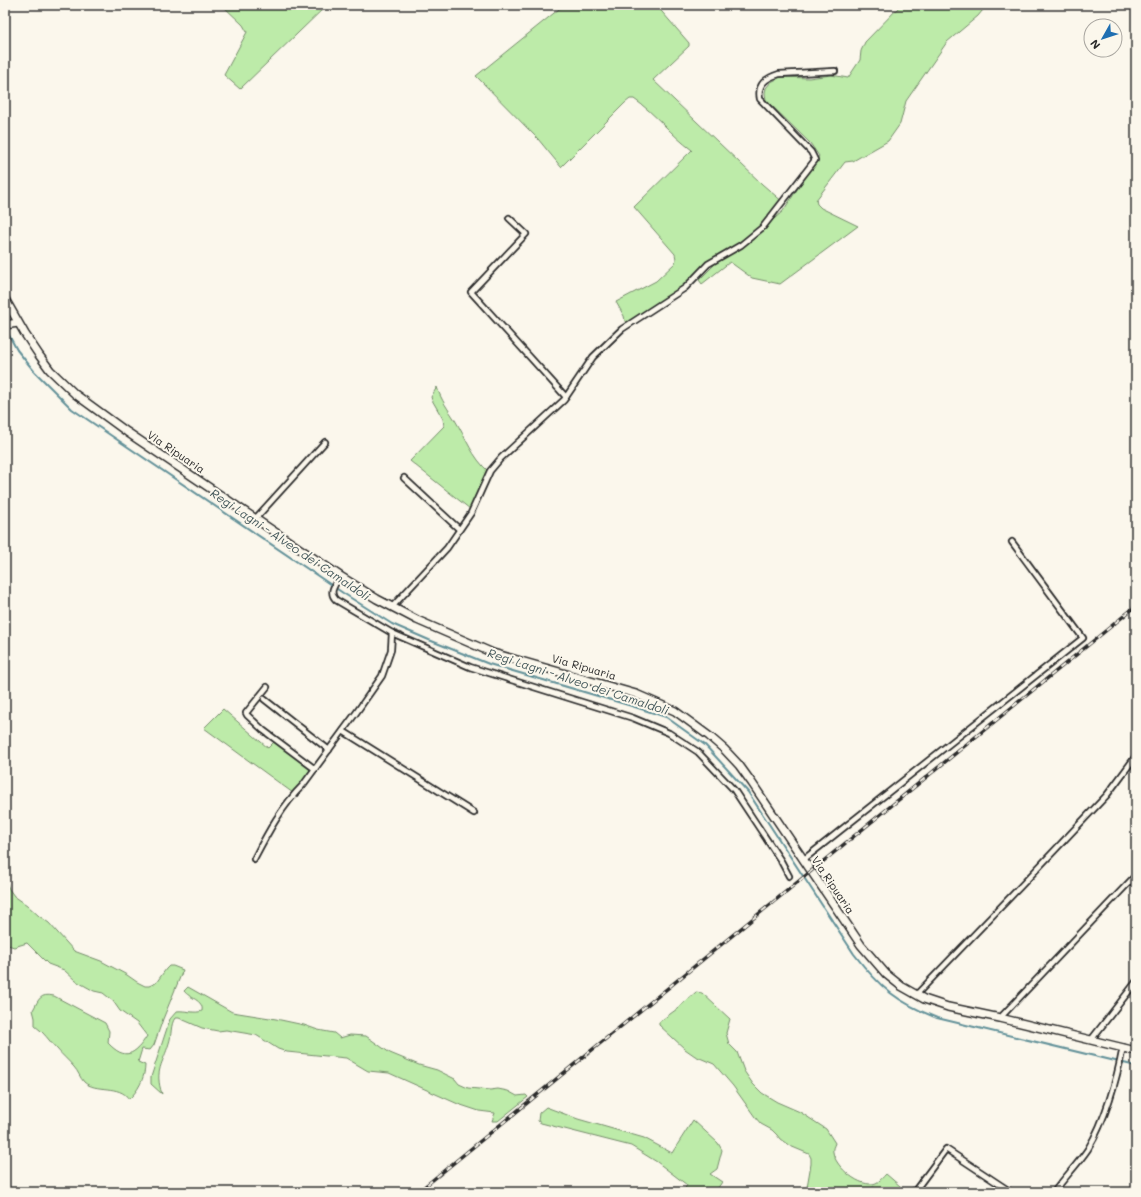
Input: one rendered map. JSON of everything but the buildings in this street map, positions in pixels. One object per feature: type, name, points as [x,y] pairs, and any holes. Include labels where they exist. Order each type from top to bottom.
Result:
[{"type":"street","points":[[392,607],[447,548],[471,513],[490,472],[501,458],[566,397],[593,357],[622,329],[685,288],[708,264],[740,245],[763,227],[815,160],[811,152],[760,99],[759,92],[762,83],[771,77],[780,74],[835,71]]},
{"type":"street","points":[[509,218],[526,234],[471,292],[566,397]]},
{"type":"street","name":"Via Ripuaria","points":[[5,299],[12,324],[61,381],[75,394],[254,518],[338,579],[442,632],[493,653],[636,694],[675,711],[709,736],[739,764],[861,945],[875,963],[901,986],[924,999],[948,1008],[1000,1018],[1092,1040],[1123,1050],[1136,1051]]},
{"type":"street","points":[[254,518],[325,442]]},
{"type":"street","points":[[404,478],[459,530]]},
{"type":"street","points":[[803,860],[1083,638],[1012,542]]},
{"type":"street","points":[[338,579],[331,593],[336,600],[392,633],[470,667],[633,718],[656,727],[698,752],[734,790],[781,861],[789,876]]},
{"type":"street","points":[[254,859],[282,810],[329,750],[382,676],[391,650],[392,633]]},
{"type":"street","points":[[267,687],[246,713],[247,715],[263,730],[315,768]]},
{"type":"street","points":[[264,699],[329,750]]},
{"type":"street","points":[[343,731],[474,813]]},
{"type":"street","points":[[916,995],[1020,888],[1107,795],[1136,756]]},
{"type":"street","points":[[1000,1018],[1136,875]]},
{"type":"street","points":[[1092,1040],[1136,982]]},
{"type":"street","points":[[1054,1192],[1088,1148],[1110,1097],[1123,1050]]},
{"type":"street","points":[[914,1192],[946,1149],[1011,1192]]},
{"type":"green space","points":[[222,5],[327,5],[240,89],[224,75],[247,32],[243,25]]},
{"type":"green space","points":[[564,5],[656,5],[689,43],[689,46],[653,80],[762,184],[784,203],[776,213],[695,275],[677,292],[626,325],[624,316],[616,302],[656,281],[675,263],[676,259],[675,254],[634,207],[692,150],[642,105],[634,99],[630,99],[561,167],[538,139],[476,76]]},
{"type":"green space","points":[[901,5],[987,5],[978,16],[947,42],[906,101],[900,124],[888,141],[853,161],[845,162],[816,200],[817,204],[821,208],[858,226],[780,284],[752,278],[730,262],[702,284],[699,280],[716,263],[755,236],[783,211],[819,156],[810,143],[766,100],[766,88],[771,82],[781,77],[809,78],[831,75],[848,78],[860,60],[861,51],[865,42]]},
{"type":"green space","points":[[437,387],[474,454],[489,472],[470,509],[410,461],[444,426],[443,419],[431,397]]},
{"type":"green space","points":[[223,709],[268,748],[275,741],[312,769],[293,793],[204,728]]},
{"type":"green space","points":[[5,879],[14,896],[49,923],[74,951],[101,961],[145,986],[156,983],[169,966],[183,970],[154,1045],[150,1050],[142,1049],[138,1062],[145,1065],[144,1075],[138,1088],[129,1099],[125,1094],[114,1090],[95,1087],[84,1082],[77,1070],[35,1026],[33,1010],[40,998],[43,996],[54,996],[105,1023],[109,1031],[108,1043],[114,1049],[125,1054],[138,1048],[147,1036],[137,1023],[120,1011],[113,1001],[103,993],[94,991],[76,981],[64,970],[48,964],[27,943],[14,947],[5,944]]},
{"type":"green space","points":[[188,987],[232,1012],[304,1025],[318,1030],[334,1033],[340,1038],[350,1035],[366,1036],[390,1053],[419,1065],[437,1070],[455,1079],[459,1084],[468,1088],[490,1090],[498,1089],[508,1091],[517,1096],[526,1095],[528,1097],[498,1121],[492,1121],[495,1113],[479,1111],[458,1104],[389,1073],[368,1071],[346,1058],[287,1052],[278,1049],[256,1035],[202,1028],[179,1018],[175,1018],[173,1021],[170,1040],[160,1067],[159,1079],[162,1094],[151,1084],[151,1077],[170,1019],[177,1011],[202,1011],[201,1004],[184,991]]},
{"type":"green space","points":[[696,992],[702,993],[730,1019],[726,1033],[729,1044],[737,1052],[744,1071],[753,1084],[762,1093],[777,1102],[800,1112],[826,1129],[835,1143],[833,1152],[838,1164],[856,1180],[863,1183],[876,1183],[886,1174],[907,1192],[880,1192],[873,1187],[868,1192],[809,1192],[804,1189],[807,1187],[811,1164],[809,1154],[790,1146],[780,1139],[772,1130],[761,1124],[733,1086],[714,1064],[695,1056],[685,1049],[659,1025],[659,1022],[677,1009]]},
{"type":"green space","points":[[546,1107],[578,1119],[644,1138],[672,1153],[693,1120],[718,1143],[722,1150],[717,1169],[710,1174],[722,1182],[715,1192],[683,1192],[687,1185],[657,1162],[631,1146],[541,1123],[538,1121],[539,1113]]},
{"type":"waterway","name":"Regi Lagni - Alveo dei Camaldoli","points":[[5,328],[17,350],[34,371],[72,409],[343,593],[392,624],[489,664],[666,717],[705,745],[748,792],[863,966],[881,985],[900,1000],[937,1018],[1136,1066]]},
{"type":"railway","points":[[418,1192],[1136,606]]}]
